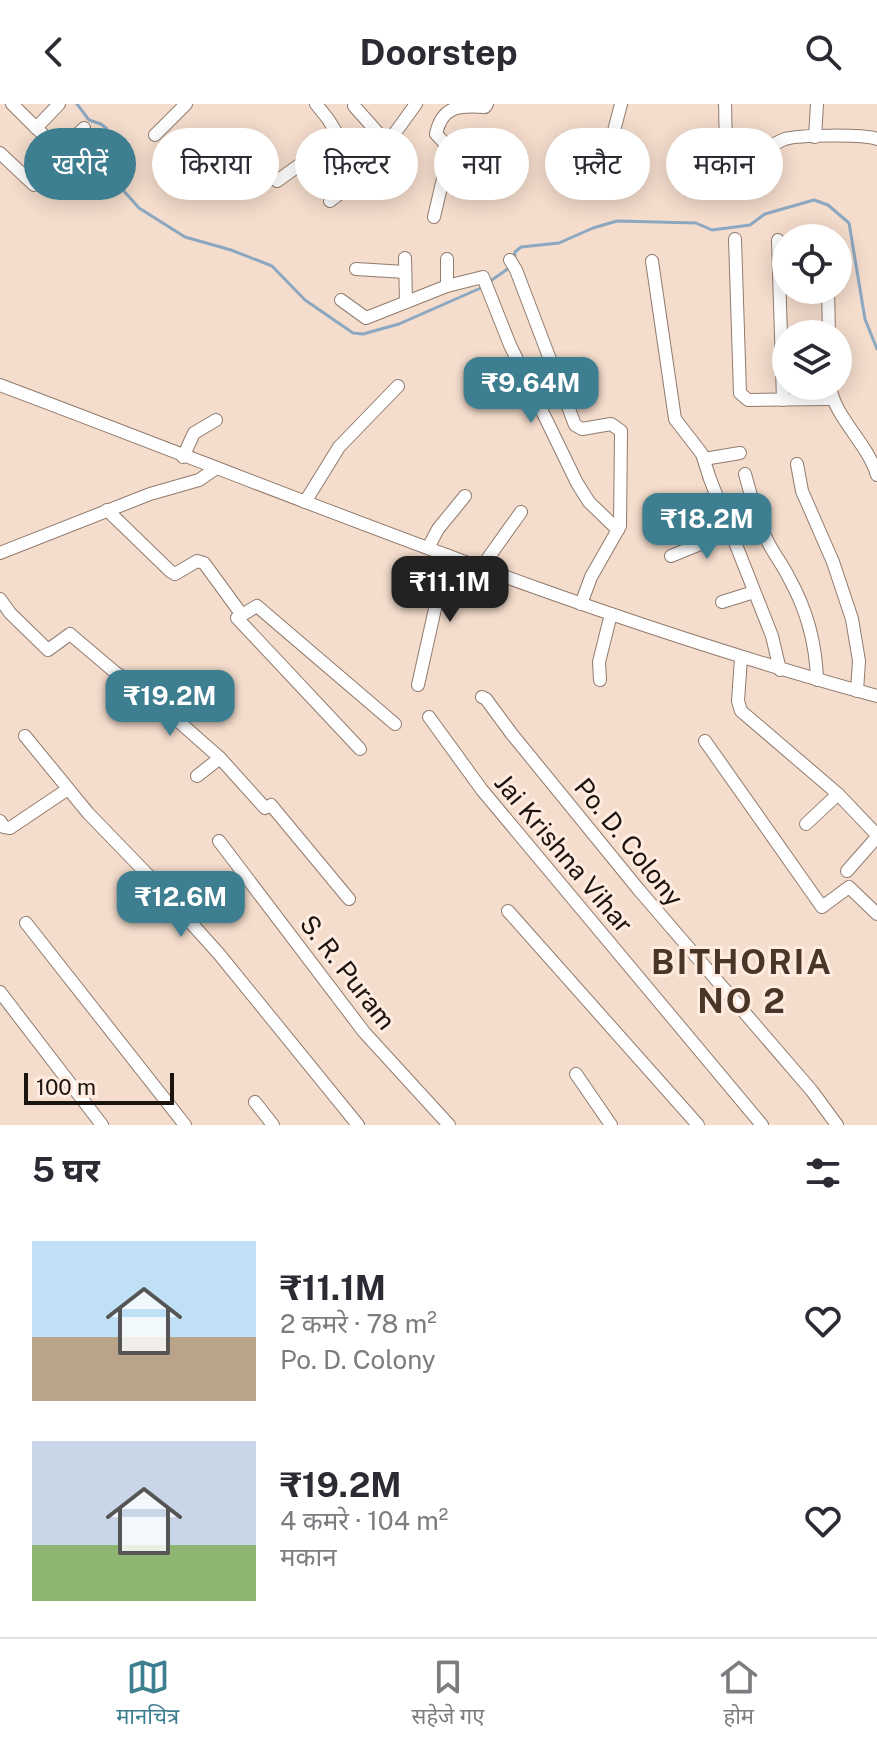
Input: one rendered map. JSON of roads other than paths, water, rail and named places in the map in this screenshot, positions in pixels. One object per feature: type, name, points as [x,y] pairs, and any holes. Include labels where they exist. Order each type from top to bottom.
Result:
[{"type":"street","points":[[12,104],[36,128],[59,104]]},
{"type":"street","points":[[162,128],[186,104]]},
{"type":"street","points":[[316,104],[333,128]]},
{"type":"street","points":[[398,128],[416,104]]},
{"type":"street","points":[[434,217],[450,149],[436,134],[443,115],[448,111],[485,107],[487,104]]},
{"type":"street","points":[[615,128],[621,104]]},
{"type":"street","points":[[725,104],[728,144],[734,152],[751,154],[785,139],[855,135],[877,139]]},
{"type":"street","points":[[815,137],[817,104]]},
{"type":"street","points":[[354,106],[374,128]]},
{"type":"street","points":[[0,153],[24,176]]},
{"type":"street","points":[[735,239],[740,393],[748,400],[772,400]]},
{"type":"street","points":[[405,258],[406,302]]},
{"type":"street","points":[[447,259],[447,286]]},
{"type":"street","points":[[652,261],[675,419],[704,459],[772,636],[780,670]]},
{"type":"street","points":[[513,265],[575,425],[582,429],[611,424],[621,431],[618,530],[591,577],[581,604]]},
{"type":"street","points":[[356,269],[405,272]]},
{"type":"street","points":[[341,300],[366,318],[447,286],[483,277],[510,345],[577,483],[589,502],[618,530]]},
{"type":"street","points":[[0,385],[183,457],[581,604],[741,658],[877,696]]},
{"type":"street","points":[[305,502],[339,447],[398,386]]},
{"type":"street","points":[[836,400],[865,447],[877,475]]},
{"type":"street","points":[[183,457],[194,433],[216,420]]},
{"type":"street","points":[[704,459],[740,453]]},
{"type":"street","points":[[797,464],[802,491],[833,562],[852,619],[859,661],[857,691]]},
{"type":"street","points":[[0,553],[107,510],[199,480],[215,469]]},
{"type":"street","points":[[745,474],[756,516],[790,578],[808,621],[816,651],[817,680]]},
{"type":"street","points":[[428,548],[438,529],[465,496]]},
{"type":"street","points":[[107,510],[175,574],[197,561],[204,563],[242,615]]},
{"type":"street","points":[[481,568],[521,512]]},
{"type":"street","points":[[671,556],[730,532]]},
{"type":"street","points":[[418,685],[447,555]]},
{"type":"street","points":[[722,602],[754,592]]},
{"type":"street","points":[[0,599],[48,650],[70,634],[116,673],[143,690],[220,758],[265,808],[271,805],[349,899]]},
{"type":"street","points":[[360,749],[237,618],[257,606],[395,724]]},
{"type":"street","points":[[600,680],[599,662],[611,614]]},
{"type":"street","points":[[741,658],[738,701],[741,711],[838,794],[877,836],[847,871]]},
{"type":"street","name":"Po. D. Colony","points":[[482,697],[837,1125]]},
{"type":"street","name":"Jai Krishna Vihar","points":[[429,717],[482,790],[762,1125]]},
{"type":"street","points":[[25,736],[68,789],[219,954],[358,1125]]},
{"type":"street","points":[[705,741],[822,907],[849,887],[877,914]]},
{"type":"street","points":[[197,776],[220,758]]},
{"type":"street","points":[[0,821],[4,827],[10,828],[68,789]]},
{"type":"street","points":[[806,824],[838,794]]},
{"type":"street","name":"S. R. Puram","points":[[219,841],[364,1032],[449,1125]]},
{"type":"street","points":[[508,911],[698,1125]]},
{"type":"street","points":[[26,923],[185,1125]]},
{"type":"street","points":[[0,992],[102,1125]]},
{"type":"street","points":[[576,1074],[611,1125]]},
{"type":"street","points":[[255,1102],[273,1125]]},
{"type":"waterway","points":[[77,104],[89,120],[106,128],[123,190],[139,208],[185,237],[272,266],[305,300],[353,333],[363,334],[399,324],[483,287]]},
{"type":"waterway","points":[[514,260],[515,252],[521,247],[559,243],[617,221],[696,223],[712,230],[750,225],[765,214],[814,200],[828,205],[849,223],[865,319],[877,349]]},
{"type":"waterway","points":[[489,282],[509,268]]},
{"type":"district","name":"BITHORIA NO 2","points":[[742,982]]}]
